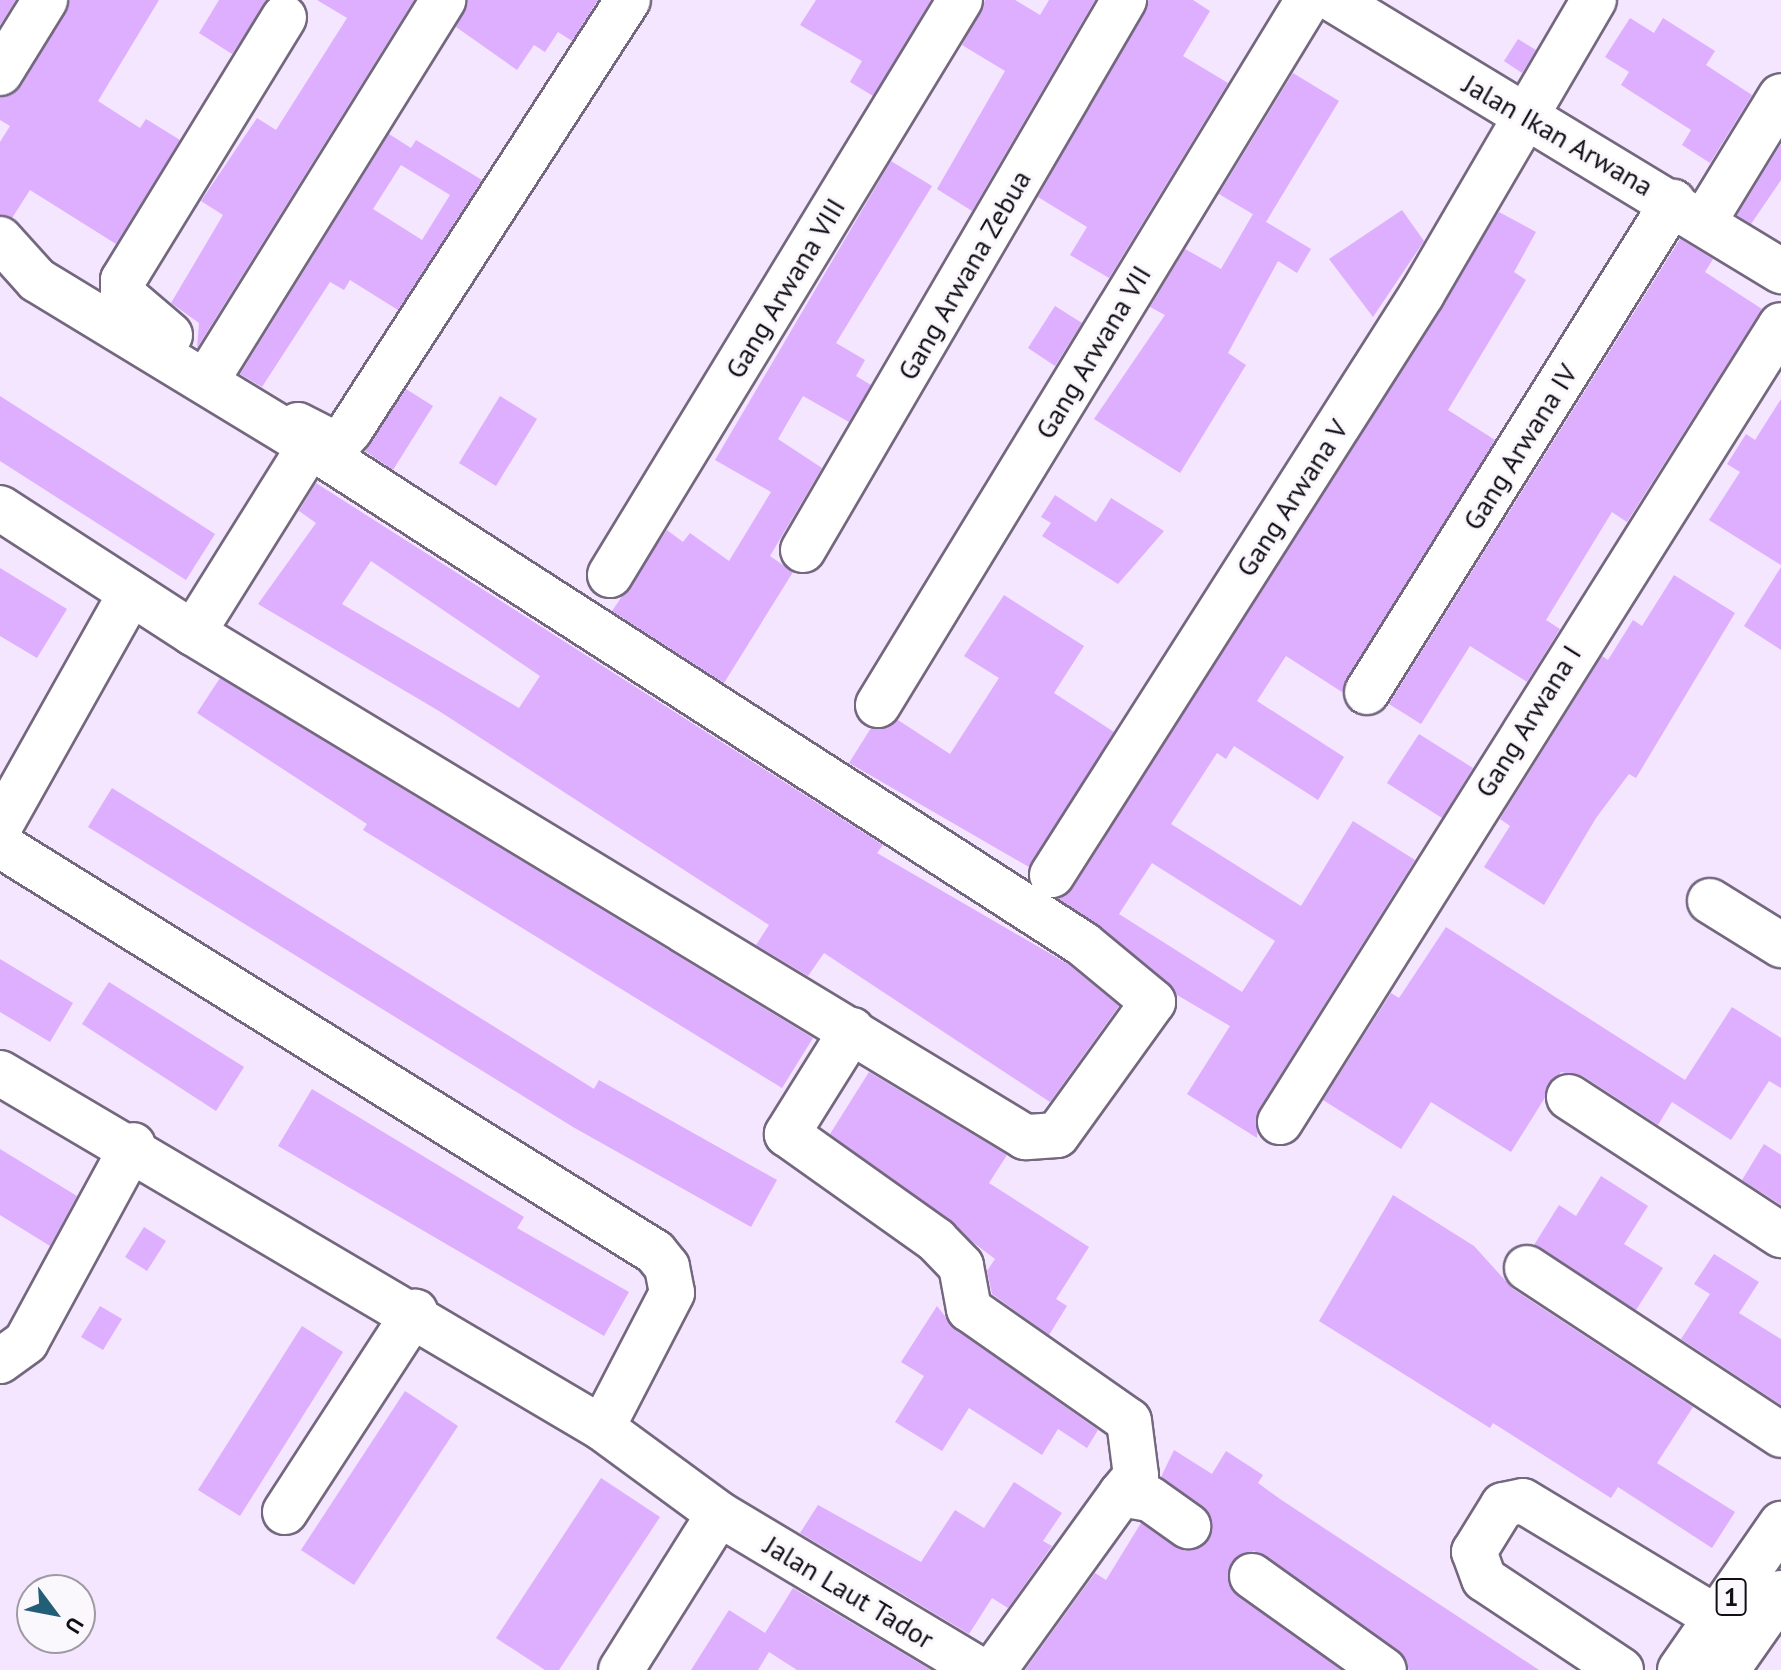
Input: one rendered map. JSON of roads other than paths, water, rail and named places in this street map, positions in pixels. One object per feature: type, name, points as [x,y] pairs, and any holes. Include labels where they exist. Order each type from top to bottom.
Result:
[{"type":"street","points":[[0,73],[45,0]]},
{"type":"street","points":[[213,370],[443,0]]},
{"type":"street","points":[[284,17],[123,280],[123,295],[213,370],[337,445],[628,0]]},
{"type":"street","name":"Gang Arwana VIII","points":[[610,575],[960,0]]},
{"type":"street","name":"Gang Arwana Zebua","points":[[803,550],[1124,0]]},
{"type":"street","name":"Gang Arwana VII","points":[[878,705],[1308,0]]},
{"type":"street","name":"Jalan Ikan Arwana","points":[[1334,0],[1380,12],[1523,115],[1689,211],[1781,271]]},
{"type":"street","name":"Gang Arwana V","points":[[1052,875],[1422,294],[1523,115],[1594,0]]},
{"type":"street","name":"Gang Arwana IV","points":[[1367,692],[1689,211],[1781,96]]},
{"type":"street","points":[[0,239],[37,280],[310,446],[1083,944],[1153,1002],[1057,1135],[1042,1141],[193,633],[0,508]]},
{"type":"street","name":"Gang Arwana I","points":[[1280,1122],[1781,325]]},
{"type":"street","points":[[193,633],[310,446]]},
{"type":"street","points":[[0,826],[131,593]]},
{"type":"street","points":[[0,845],[655,1252],[667,1267],[672,1293],[602,1428]]},
{"type":"street","points":[[1710,901],[1781,945]]},
{"type":"street","points":[[852,1030],[787,1134],[936,1240],[961,1266],[969,1309],[1129,1421],[1136,1476],[978,1669]]},
{"type":"street","name":"Jalan Laut Tador","points":[[0,1073],[133,1145],[415,1312],[602,1428],[719,1514],[978,1669]]},
{"type":"street","points":[[1569,1097],[1781,1235]]},
{"type":"street","points":[[0,1361],[26,1342],[133,1145]]},
{"type":"street","points":[[1527,1268],[1781,1435]]},
{"type":"street","points":[[285,1512],[415,1312]]},
{"type":"street","points":[[1121,1494],[1150,1499],[1188,1526]]},
{"type":"street","points":[[1621,1670],[1484,1579],[1474,1552],[1503,1505],[1523,1501],[1717,1618]]},
{"type":"street","points":[[621,1670],[719,1514]]},
{"type":"street","name":"1","points":[[1680,1670],[1781,1524]]},
{"type":"street","points":[[1252,1576],[1384,1670]]},
{"type":"street","name":"1","points":[[1727,1670],[1781,1593]]}]
